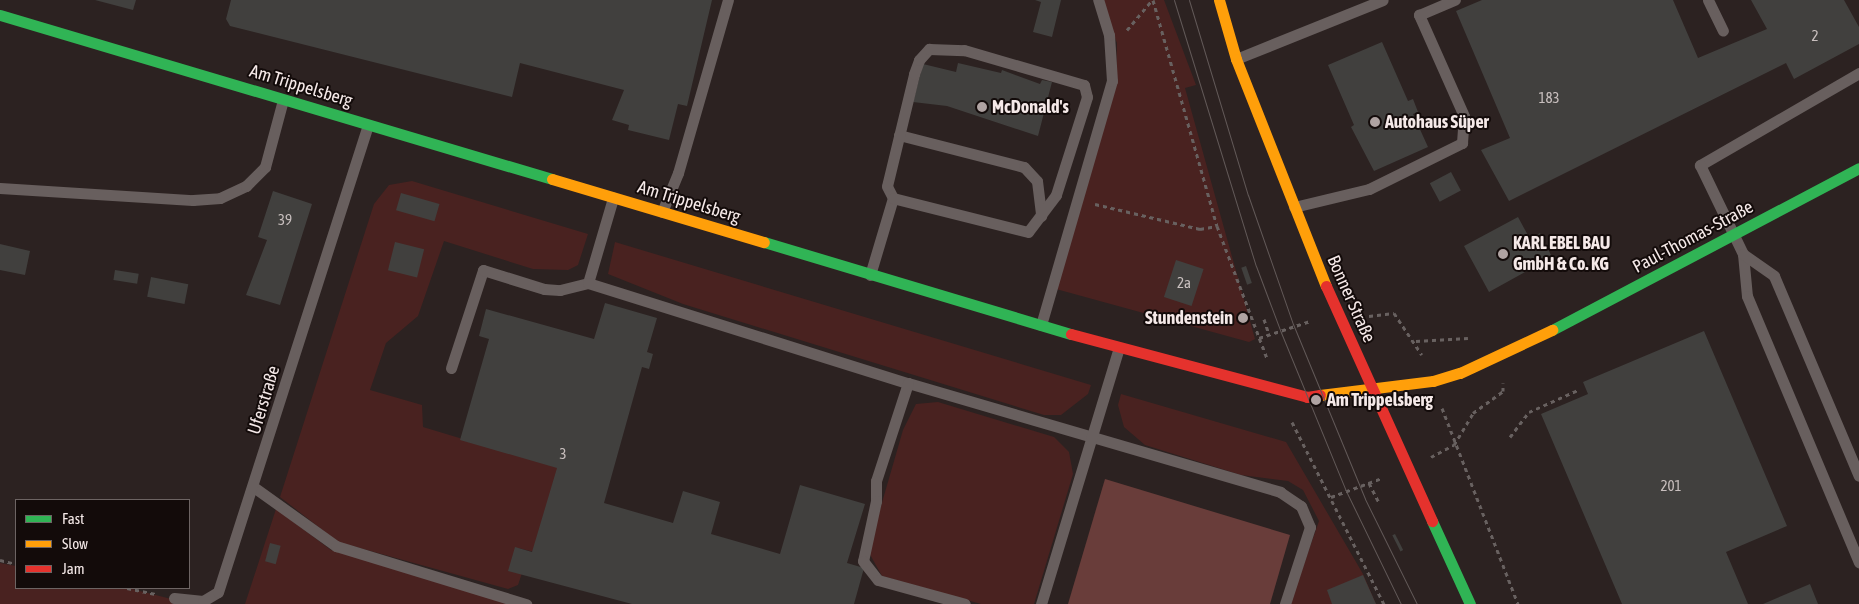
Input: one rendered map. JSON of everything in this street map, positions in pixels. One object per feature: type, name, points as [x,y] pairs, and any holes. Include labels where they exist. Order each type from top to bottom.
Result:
[{"type":"street","name":"Bonner Straße","points":[[1219,0],[1236,59],[1340,319],[1470,604]]},
{"type":"street","name":"Am Trippelsberg","points":[[0,15],[870,275],[1280,393],[1322,397],[1373,390]]},
{"type":"street","name":"Paul-Thomas-Straße","points":[[1373,390],[1460,373],[1570,322],[1859,168]]},
{"type":"lane","points":[[662,212],[678,172],[728,0]]},
{"type":"lane","points":[[1041,325],[1112,82],[1112,55],[1098,0]]},
{"type":"lane","points":[[1236,59],[1383,0]]},
{"type":"lane","points":[[1294,207],[1369,189],[1462,143],[1464,116],[1419,15],[1455,0]]},
{"type":"lane","points":[[1708,0],[1723,31]]},
{"type":"lane","points":[[870,275],[893,198],[887,186],[899,135],[919,60],[929,49],[964,50],[1084,85],[1085,108],[1056,195],[1028,232],[1012,231],[893,198]]},
{"type":"lane","points":[[1859,73],[1700,165],[1744,254],[1747,296],[1859,562]]},
{"type":"lane","points":[[0,188],[193,200],[220,198],[246,186],[265,168],[284,100]]},
{"type":"lane","name":"Uferstraße","points":[[174,598],[202,601],[216,597],[255,488],[368,125]]},
{"type":"lane","points":[[899,135],[1024,167],[1037,181],[1041,216]]},
{"type":"lane","points":[[588,283],[613,198]]},
{"type":"lane","points":[[1744,254],[1774,276],[1859,476]]},
{"type":"lane","points":[[451,368],[483,270],[544,289],[560,290],[588,283],[908,383],[1280,492],[1301,506],[1310,527],[1285,604]]},
{"type":"lane","points":[[1041,604],[1119,348]]},
{"type":"lane","points":[[908,383],[876,481],[876,501],[863,561],[878,580],[964,604]]},
{"type":"lane","points":[[255,488],[336,546],[526,604]]},
{"type":"path","points":[[1112,55],[1117,43],[1153,0]]},
{"type":"path","points":[[1153,0],[1217,226],[1280,393],[1384,604]]},
{"type":"path","points":[[1180,92],[1187,90]]},
{"type":"path","points":[[1076,200],[1200,229],[1217,226]]},
{"type":"path","points":[[1259,338],[1302,321],[1340,319]]},
{"type":"path","points":[[1264,320],[1269,334]]},
{"type":"path","points":[[1510,437],[1529,412],[1578,390]]},
{"type":"path","points":[[1454,445],[1518,604]]},
{"type":"path","points":[[1369,482],[1379,503]]},
{"type":"path","points":[[0,560],[15,564]]},
{"type":"path","points":[[132,589],[174,598]]},
{"type":"shaded area","points":[[1100,0],[1164,0],[1196,85],[1185,88],[1255,339],[1249,342],[1056,289],[1116,80],[1117,43]]},
{"type":"shaded area","points":[[412,181],[588,234],[578,265],[568,270],[533,269],[444,241],[418,316],[386,343],[370,390],[422,405],[423,427],[559,468],[534,552],[518,548],[512,569],[522,573],[518,585],[508,589],[338,542],[280,497],[374,204],[389,185]]},
{"type":"shaded area","points":[[615,242],[1091,385],[1088,394],[1061,415],[1044,415],[683,304],[608,274]]},
{"type":"shaded area","points":[[1121,394],[1286,442],[1363,574],[1376,604],[1290,604],[1319,521],[1303,490],[1288,481],[1241,475],[1145,445],[1124,427],[1118,405]]},
{"type":"shaded area","points":[[938,402],[1054,437],[1069,452],[1073,474],[1034,604],[981,604],[882,576],[868,551],[903,430],[916,404]]},
{"type":"shaded area","points":[[1105,479],[1290,535],[1270,604],[1068,604]]},
{"type":"shaded area","points":[[276,509],[331,550],[517,604],[245,604]]},
{"type":"shaded area","points":[[0,563],[15,566],[15,589],[132,589],[191,604],[0,604]]},
{"type":"building","points":[[95,0],[136,0],[133,10]]},
{"type":"building","points":[[231,0],[712,0],[687,106],[678,104],[669,140],[628,130],[629,125],[612,120],[624,90],[520,63],[512,97],[230,26],[226,19]]},
{"type":"building","points":[[1035,0],[1061,0],[1052,37],[1033,32],[1041,2]]},
{"type":"building","points":[[1482,0],[1673,0],[1698,58],[1767,29],[1751,0],[1844,0],[1859,27],[1859,44],[1794,79],[1786,63],[1509,201],[1481,150],[1510,138],[1456,11]]},
{"type":"building","points":[[1382,42],[1408,101],[1413,99],[1418,112],[1413,114],[1428,147],[1374,171],[1351,127],[1354,125],[1328,65]]},
{"type":"building","points":[[958,63],[1001,73],[1002,70],[1040,84],[1042,80],[1052,82],[1038,136],[947,106],[913,102],[923,64],[956,72]]},
{"type":"building","points":[[1451,172],[1461,191],[1440,202],[1430,183]]},
{"type":"building","points":[[273,191],[312,204],[280,305],[246,295],[267,240],[258,237]]},
{"type":"building","points":[[401,193],[439,204],[434,221],[396,210]]},
{"type":"building","name":"KARL EBEL BAU GmbH & Co. KG","points":[[1518,217],[1530,239],[1540,233],[1552,257],[1489,292],[1464,246]]},
{"type":"building","points":[[395,242],[424,249],[417,277],[388,270]]},
{"type":"building","points":[[0,244],[30,251],[25,275],[0,270]]},
{"type":"building","points":[[1176,260],[1204,269],[1192,306],[1164,297]]},
{"type":"building","points":[[1246,266],[1252,283],[1247,285],[1241,268]]},
{"type":"building","points":[[115,270],[139,274],[137,284],[113,280]]},
{"type":"building","points":[[151,277],[188,284],[184,304],[147,297]]},
{"type":"building","points":[[605,303],[657,318],[647,352],[653,354],[649,369],[642,367],[604,503],[673,523],[683,491],[720,502],[711,534],[780,554],[800,485],[865,504],[847,563],[864,568],[854,604],[632,604],[508,571],[515,547],[532,552],[557,468],[460,440],[489,339],[479,336],[486,309],[594,339]]},
{"type":"building","points":[[1704,331],[1787,526],[1726,552],[1748,604],[1622,604],[1541,414],[1588,394],[1583,382]]},
{"type":"building","points":[[1395,534],[1403,550],[1400,551],[1392,535]]},
{"type":"building","points":[[270,543],[281,546],[276,564],[265,561]]},
{"type":"building","points":[[1363,575],[1376,604],[1332,604],[1327,590]]},
{"type":"building","points":[[1810,584],[1818,604],[1763,604]]},
{"type":"tram line","points":[[1174,0],[1256,266],[1280,330],[1347,493],[1401,604]]},
{"type":"tram line","points":[[1189,0],[1248,195],[1293,324],[1365,499],[1417,604]]},
{"type":"traffic: fast","points":[[0,15],[552,179]]},
{"type":"traffic: fast","points":[[1552,330],[1859,168]]},
{"type":"traffic: fast","points":[[764,242],[1071,334]]},
{"type":"traffic: fast","points":[[1432,521],[1470,604]]},
{"type":"traffic: slow","points":[[1219,0],[1236,59],[1326,286]]},
{"type":"traffic: slow","points":[[552,179],[764,242]]},
{"type":"traffic: slow","points":[[1320,395],[1433,381],[1460,373],[1552,330]]},
{"type":"traffic: jam","points":[[1326,286],[1432,521]]},
{"type":"traffic: jam","points":[[1071,334],[1307,397],[1320,395]]},
{"type":"place","name":"McDonald's","points":[[982,107]]},
{"type":"place","name":"Autohaus Süper","points":[[1375,122]]},
{"type":"place","name":"KARL EBEL BAU GmbH & Co. KG","points":[[1503,254]]},
{"type":"place","name":"Stundenstein","points":[[1243,318]]},
{"type":"place","name":"Am Trippelsberg","points":[[1316,400]]}]
